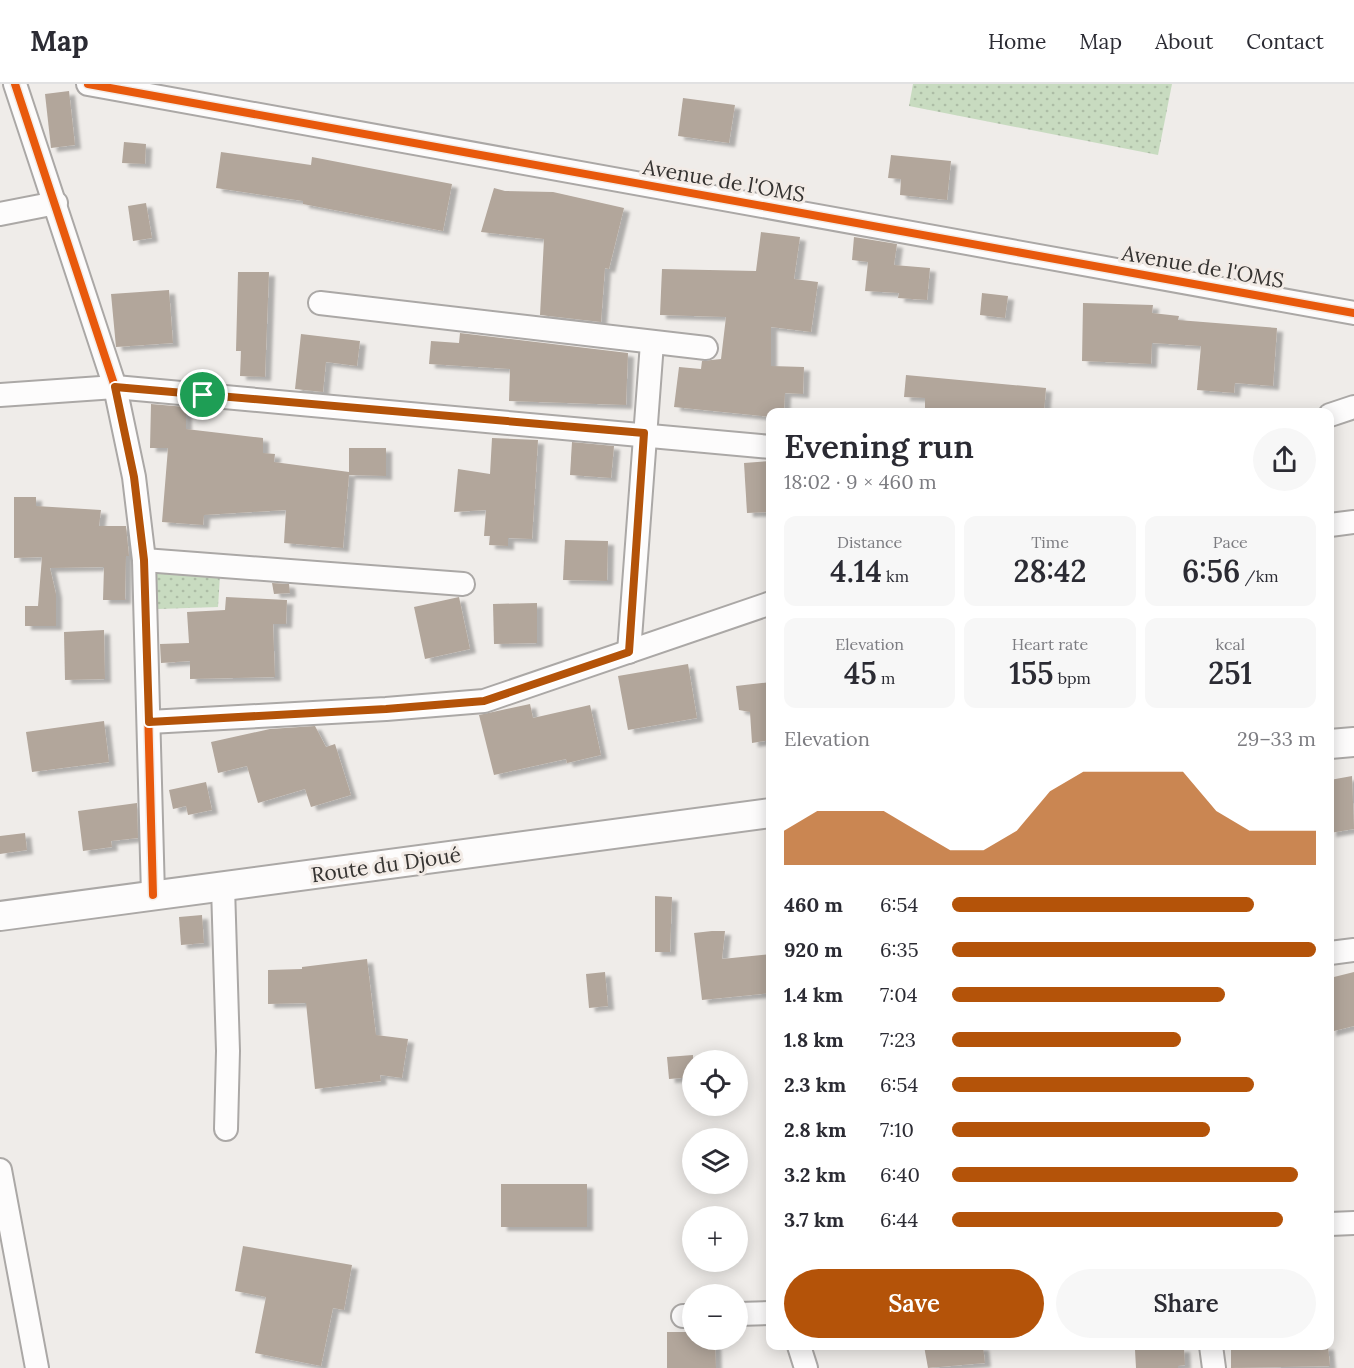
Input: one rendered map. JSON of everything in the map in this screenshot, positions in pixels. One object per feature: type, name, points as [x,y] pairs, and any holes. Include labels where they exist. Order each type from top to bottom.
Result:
[{"type":"main road","points":[[1334,744],[1354,742]]},
{"type":"main road","name":"Route du Djoué","points":[[0,916],[766,814]]},
{"type":"street","points":[[15,84],[115,387],[134,477],[144,560],[153,895]]},
{"type":"street","name":"Avenue de l'OMS","points":[[88,84],[1354,313]]},
{"type":"street","points":[[0,214],[56,203]]},
{"type":"street","points":[[320,303],[706,348]]},
{"type":"street","points":[[629,652],[652,343]]},
{"type":"street","points":[[0,395],[115,387],[644,433],[766,446]]},
{"type":"street","points":[[1334,414],[1354,407]]},
{"type":"street","points":[[1334,524],[1354,522]]},
{"type":"street","points":[[144,560],[464,585]]},
{"type":"street","points":[[149,722],[386,709],[484,701],[766,605]]},
{"type":"street","points":[[223,887],[228,1051],[226,1129]]},
{"type":"street","points":[[1334,952],[1354,950]]},
{"type":"street","points":[[0,1170],[37,1368]]},
{"type":"street","points":[[1334,1224],[1354,1223]]},
{"type":"street","points":[[748,1314],[766,1313]]},
{"type":"street","points":[[800,1350],[806,1368]]},
{"type":"street","points":[[1212,1350],[1214,1368]]},
{"type":"green space","points":[[913,84],[1172,84],[1158,155],[909,106]]},
{"type":"green space","points":[[155,573],[220,575],[218,607],[158,609]]},
{"type":"building","points":[[69,91],[75,145],[51,148],[45,94]]},
{"type":"building","points":[[683,98],[735,105],[729,143],[678,136]]},
{"type":"building","points":[[124,142],[146,144],[145,164],[122,163]]},
{"type":"building","points":[[221,152],[311,165],[312,157],[452,184],[443,231],[303,204],[303,201],[216,188]]},
{"type":"building","points":[[891,155],[951,161],[947,200],[900,195],[901,179],[888,178]]},
{"type":"building","points":[[494,188],[505,191],[553,192],[624,208],[609,269],[605,268],[601,322],[540,315],[544,239],[481,232]]},
{"type":"building","points":[[146,203],[152,238],[133,241],[128,206]]},
{"type":"building","points":[[761,232],[800,237],[794,279],[818,282],[811,332],[771,327],[771,366],[804,367],[803,394],[785,393],[784,408],[766,408],[766,416],[674,407],[679,367],[701,369],[702,361],[721,359],[726,317],[660,315],[662,269],[756,271]]},
{"type":"building","points":[[854,237],[897,244],[894,265],[930,268],[927,300],[898,298],[899,293],[865,291],[868,262],[852,260]]},
{"type":"building","points":[[238,272],[269,272],[265,377],[240,376],[241,351],[236,351]]},
{"type":"building","points":[[169,290],[173,343],[116,347],[111,294]]},
{"type":"building","points":[[982,293],[1008,296],[1005,318],[980,315]]},
{"type":"building","points":[[1083,303],[1153,305],[1152,313],[1179,316],[1178,320],[1277,328],[1273,386],[1235,383],[1234,393],[1197,390],[1201,346],[1152,343],[1151,364],[1082,361]]},
{"type":"building","points":[[460,333],[628,353],[626,405],[509,401],[510,369],[429,364],[431,341],[459,343]]},
{"type":"building","points":[[301,334],[360,341],[357,366],[326,362],[323,392],[295,389]]},
{"type":"building","points":[[906,375],[1046,388],[1044,408],[925,408],[925,398],[904,397]]},
{"type":"building","points":[[151,404],[186,407],[186,429],[263,438],[263,453],[275,454],[274,462],[349,472],[349,448],[386,448],[386,476],[349,475],[343,548],[284,543],[286,510],[204,515],[203,525],[162,522],[168,448],[150,448]]},
{"type":"building","points":[[492,438],[538,440],[532,539],[508,538],[508,546],[489,545],[490,536],[484,536],[486,510],[454,512],[458,469],[490,474]]},
{"type":"building","points":[[572,442],[614,446],[611,478],[570,475]]},
{"type":"building","points":[[766,461],[766,512],[747,513],[744,463]]},
{"type":"building","points":[[14,497],[36,497],[36,506],[101,510],[99,526],[126,526],[129,556],[126,556],[125,600],[103,600],[104,567],[50,568],[56,594],[56,626],[25,626],[25,606],[38,606],[42,557],[14,558]]},
{"type":"building","points":[[565,540],[608,541],[607,581],[563,580]]},
{"type":"building","points":[[272,583],[289,584],[290,593],[274,594]]},
{"type":"building","points":[[226,597],[287,600],[286,624],[273,624],[275,677],[190,679],[190,661],[161,663],[160,644],[189,643],[187,612],[225,610]]},
{"type":"building","points":[[459,597],[470,649],[425,659],[414,607]]},
{"type":"building","points":[[537,603],[537,643],[494,644],[493,604]]},
{"type":"building","points":[[104,630],[105,679],[65,680],[64,632]]},
{"type":"building","points":[[688,664],[697,718],[628,730],[618,676]]},
{"type":"building","points":[[766,683],[766,741],[752,743],[750,712],[739,710],[736,686]]},
{"type":"building","points":[[530,704],[533,718],[590,705],[601,755],[567,763],[566,759],[494,775],[479,715]]},
{"type":"building","points":[[104,721],[109,762],[32,772],[26,732]]},
{"type":"building","points":[[315,726],[326,747],[335,744],[351,795],[311,807],[305,789],[258,803],[247,766],[218,773],[211,742],[270,729]]},
{"type":"building","points":[[1352,776],[1354,829],[1334,832],[1334,779]]},
{"type":"building","points":[[206,782],[212,810],[188,815],[186,806],[173,809],[169,790]]},
{"type":"building","points":[[137,803],[138,838],[111,841],[112,847],[83,851],[78,811]]},
{"type":"building","points":[[25,833],[27,850],[0,854],[0,836]]},
{"type":"building","points":[[655,896],[672,897],[670,952],[655,952]]},
{"type":"building","points":[[202,915],[204,943],[181,945],[179,917]]},
{"type":"building","points":[[725,931],[722,959],[766,955],[766,994],[702,1000],[694,933]]},
{"type":"building","points":[[367,959],[376,1035],[408,1039],[402,1078],[380,1075],[381,1081],[315,1089],[306,1003],[268,1004],[268,970],[302,969],[302,967]]},
{"type":"building","points":[[605,972],[608,1006],[589,1008],[586,974]]},
{"type":"building","points":[[1354,972],[1354,1026],[1334,1031],[1334,977]]},
{"type":"building","points":[[682,1056],[682,1078],[669,1079],[667,1057]]},
{"type":"building","points":[[501,1184],[587,1184],[587,1227],[501,1227]]},
{"type":"building","points":[[243,1246],[352,1265],[344,1310],[333,1308],[321,1366],[255,1353],[266,1297],[235,1291]]},
{"type":"building","points":[[667,1332],[682,1332],[682,1350],[715,1350],[716,1368],[667,1368]]},
{"type":"building","points":[[925,1350],[983,1350],[985,1363],[928,1368]]},
{"type":"building","points":[[1135,1350],[1184,1350],[1185,1365],[1178,1366],[1178,1368],[1136,1368]]},
{"type":"building","points":[[1231,1350],[1328,1350],[1330,1366],[1231,1368]]},
{"type":"cycle path","points":[[15,84],[115,387],[134,477],[144,560],[153,895]]},
{"type":"cycle path","points":[[88,84],[1354,313]]},
{"type":"route","points":[[115,387],[203,395],[644,433],[629,652],[484,701],[386,709],[149,722],[144,560],[134,477],[115,387]]}]
